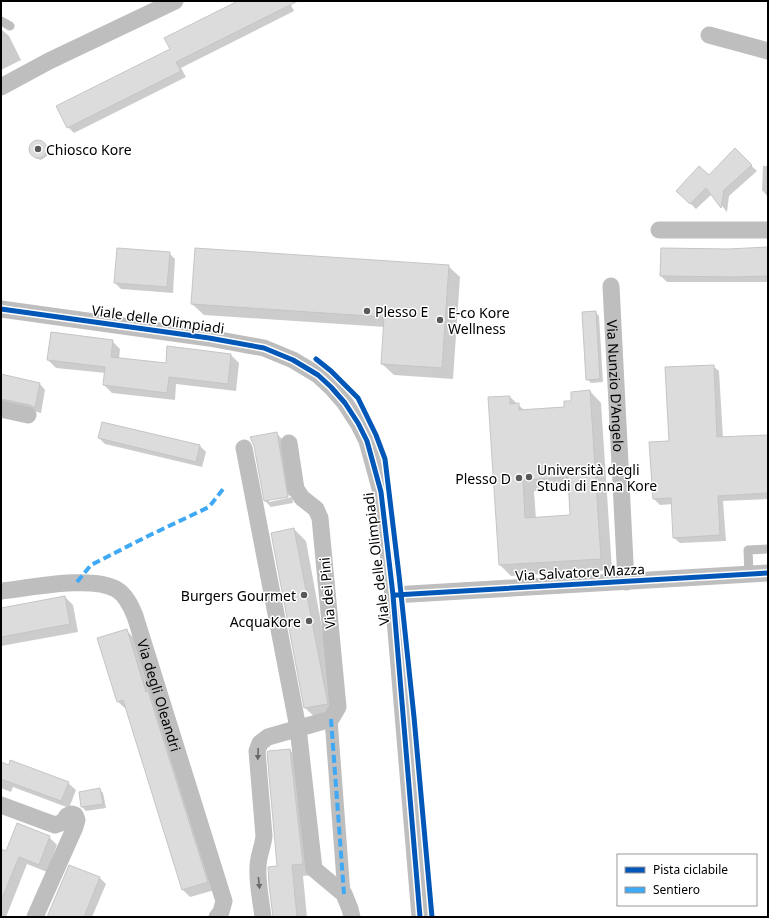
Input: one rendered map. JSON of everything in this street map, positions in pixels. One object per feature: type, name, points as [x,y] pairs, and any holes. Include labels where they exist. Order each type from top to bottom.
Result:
[{"type":"street","points":[[1,87],[49,60],[175,1]]},
{"type":"street","points":[[708,35],[768,51]]},
{"type":"street","points":[[659,230],[768,230]]},
{"type":"street","name":"Via Nunzio D'Angelo","points":[[611,286],[626,582]]},
{"type":"street","name":"Viale delle Olimpiadi","points":[[1,309],[209,338],[264,348],[294,360],[318,375],[331,387],[358,423],[367,441],[381,492],[394,595],[420,917]]},
{"type":"street","points":[[1,409],[28,415]]},
{"type":"street","name":"Via dei Pini","points":[[289,443],[296,489],[302,498],[316,509],[320,518],[338,707],[331,719]]},
{"type":"street","points":[[244,448],[298,728],[314,869],[344,894]]},
{"type":"street","name":"Via Salvatore Mazza","points":[[394,595],[768,573]]},
{"type":"street","name":"Via degli Oleandri","points":[[1,591],[77,582],[96,583],[116,589],[127,599],[135,616],[224,901],[221,912],[217,917]]},
{"type":"street","points":[[263,917],[258,868],[258,857],[262,848],[264,836],[258,751],[260,743],[268,737],[331,719],[344,894],[352,917]]},
{"type":"street","points":[[1,805],[55,825],[63,822],[72,814],[75,815],[77,820],[35,917]]},
{"type":"lane","points":[[1,21],[10,26]]},
{"type":"lane","points":[[749,574],[748,550],[768,549]]},
{"type":"building","points":[[238,1],[298,1],[176,62],[181,71],[67,128],[56,106],[170,49],[164,38]]},
{"type":"building","name":"Chiosco Kore","points":[[38,140],[44,143],[47,149],[44,155],[38,158],[32,155],[29,149],[32,143]]},
{"type":"building","points":[[735,148],[752,165],[724,190],[721,208],[706,188],[690,204],[676,191],[699,166],[709,175]]},
{"type":"building","points":[[768,247],[768,276],[660,276],[661,248],[728,249]]},
{"type":"building","points":[[117,248],[170,252],[167,287],[114,283]]},
{"type":"building","name":"Plesso E","points":[[195,248],[449,265],[442,368],[381,364],[384,317],[191,304]]},
{"type":"building","points":[[596,311],[600,379],[586,380],[582,312]]},
{"type":"building","points":[[51,332],[113,340],[111,357],[166,363],[167,346],[231,354],[228,384],[169,377],[167,393],[103,385],[105,367],[47,360]]},
{"type":"building","points":[[714,365],[717,437],[768,435],[768,493],[718,496],[720,535],[673,538],[671,498],[653,499],[649,442],[669,441],[665,367]]},
{"type":"building","points":[[1,374],[40,383],[35,408],[30,405],[1,399]]},
{"type":"building","name":"Plesso D","points":[[590,390],[601,559],[499,565],[488,397],[510,396],[510,404],[519,403],[519,410],[564,407],[564,401],[571,401],[571,392]],"holes":[[[568,477],[570,515],[525,518],[523,480]]]},
{"type":"building","points":[[102,422],[200,445],[196,462],[98,438]]},
{"type":"building","points":[[277,432],[288,497],[264,501],[254,446],[250,437]]},
{"type":"building","points":[[294,528],[328,704],[304,708],[271,533]]},
{"type":"building","points":[[65,596],[70,624],[1,637],[1,608]]},
{"type":"building","points":[[127,629],[208,882],[182,890],[123,700],[117,702],[97,638]]},
{"type":"building","points":[[290,749],[303,864],[292,865],[297,917],[273,917],[268,867],[277,866],[267,752]]},
{"type":"building","points":[[10,760],[69,782],[61,801],[1,779],[1,762],[9,765]]},
{"type":"building","points":[[100,788],[103,804],[81,807],[79,792]]},
{"type":"building","points":[[17,823],[50,836],[39,865],[19,857],[1,901],[1,849],[6,851]]},
{"type":"building","points":[[69,865],[100,877],[84,917],[47,917]]},
{"type":"marked path","points":[[77,582],[91,565],[209,507],[224,488]]},
{"type":"marked path","points":[[331,719],[344,894]]},
{"type":"cycle path","points":[[1,309],[209,338],[264,348],[293,360],[318,375],[345,403],[358,423],[367,441],[381,492],[393,595],[420,917]]},
{"type":"cycle path","points":[[316,359],[331,371],[358,398],[376,435],[385,459],[414,717],[432,917]]},
{"type":"cycle path","points":[[395,595],[768,573]]},
{"type":"place","name":"Chiosco Kore","points":[[38,149]]},
{"type":"place","name":"Plesso E","points":[[367,311]]},
{"type":"place","name":"E-co Kore Wellness","points":[[440,320]]},
{"type":"place","name":"Università degli Studi di Enna Kore","points":[[529,477]]},
{"type":"place","name":"Plesso D","points":[[519,478]]},
{"type":"place","name":"Burgers Gourmet","points":[[304,595]]},
{"type":"place","name":"AcquaKore","points":[[309,621]]}]
